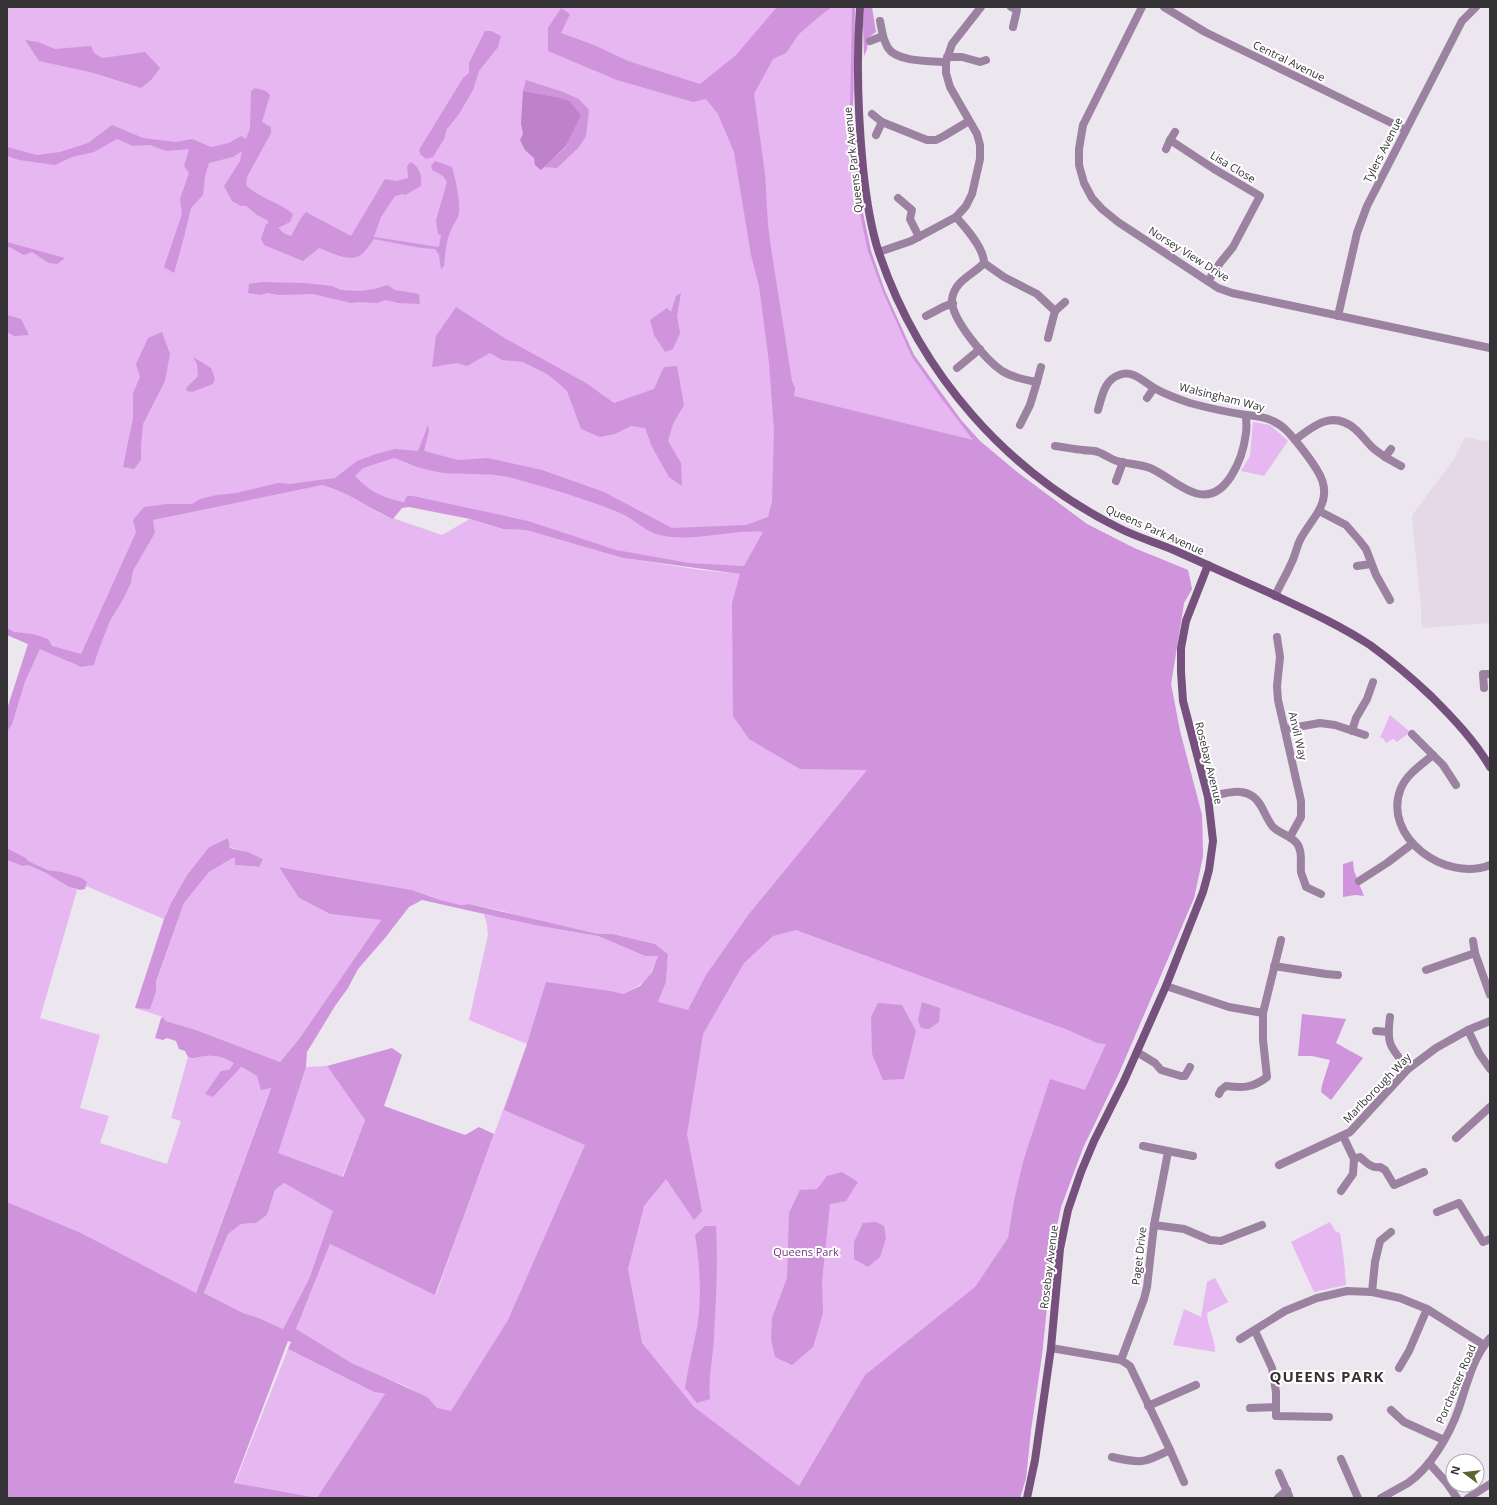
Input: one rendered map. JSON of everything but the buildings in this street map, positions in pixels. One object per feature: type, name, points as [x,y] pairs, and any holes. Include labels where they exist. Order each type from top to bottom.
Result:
[{"type":"street","name":"Queens Park Avenue","points":[[860,7],[858,62],[861,144],[867,202],[879,252],[898,301],[912,331],[954,394],[998,444],[1033,474],[1072,502],[1122,530],[1208,565],[1307,610],[1347,631],[1370,646],[1401,669],[1451,716],[1489,763]]},
{"type":"street","points":[[879,252],[911,241],[956,217],[966,206],[972,194],[980,158],[980,145],[977,134],[950,87],[946,74],[946,59],[952,44],[981,7]]},
{"type":"street","name":"Norsey View Drive","points":[[1142,7],[1083,125],[1079,148],[1079,166],[1084,183],[1092,198],[1102,209],[1146,242],[1218,288],[1232,293],[1490,348]]},
{"type":"street","name":"Central Avenue","points":[[1164,7],[1205,32],[1406,130]]},
{"type":"street","name":"Tylers Avenue","points":[[1338,316],[1357,233],[1367,206],[1462,21],[1476,7]]},
{"type":"street","points":[[1013,27],[1016,8]]},
{"type":"street","points":[[880,21],[883,36],[888,48],[894,54],[912,59],[946,59],[962,57],[980,62],[986,60]]},
{"type":"street","points":[[870,41],[883,36]]},
{"type":"street","points":[[872,114],[882,122],[927,140],[936,140],[969,121]]},
{"type":"street","points":[[876,135],[882,122]]},
{"type":"street","points":[[1166,149],[1175,132]]},
{"type":"street","name":"Lisa Close","points":[[1170,140],[1214,169],[1260,196],[1233,247],[1220,262],[1208,281]]},
{"type":"street","points":[[898,198],[912,210],[910,219],[919,237]]},
{"type":"street","points":[[956,217],[979,248],[982,253],[984,263],[1004,277],[1037,294],[1055,311]]},
{"type":"street","points":[[984,263],[961,281],[955,289],[952,299],[956,316],[960,324],[980,349],[1001,370],[1009,375],[1037,382]]},
{"type":"street","points":[[1048,338],[1055,311],[1065,302]]},
{"type":"street","points":[[926,316],[943,307],[953,304]]},
{"type":"street","points":[[957,368],[980,349]]},
{"type":"street","points":[[1020,425],[1030,405],[1041,367]]},
{"type":"street","name":"Walsingham Way","points":[[1098,410],[1106,385],[1118,375],[1126,374],[1140,377],[1154,388],[1176,398],[1216,410],[1272,421],[1284,428],[1317,468],[1322,477],[1324,487],[1319,511],[1306,528],[1298,543],[1294,558],[1275,596]]},
{"type":"street","points":[[1147,398],[1154,388]]},
{"type":"street","points":[[1055,446],[1097,451],[1115,460],[1151,469],[1168,477],[1183,488],[1197,494],[1212,493],[1217,491],[1229,480],[1235,470],[1244,446],[1246,415]]},
{"type":"street","points":[[1295,440],[1316,424],[1328,420],[1337,420],[1355,429],[1371,447],[1400,466]]},
{"type":"street","points":[[1385,456],[1391,449]]},
{"type":"street","points":[[1116,481],[1123,462]]},
{"type":"street","points":[[1319,511],[1346,525],[1366,549],[1376,575],[1390,600]]},
{"type":"street","points":[[1357,566],[1371,564]]},
{"type":"street","name":"Rosebay Avenue","points":[[1026,1498],[1035,1460],[1051,1348],[1060,1249],[1068,1210],[1081,1172],[1094,1141],[1137,1052],[1166,986],[1203,892],[1209,870],[1213,841],[1208,796],[1183,701],[1180,672],[1181,648],[1186,621],[1208,565]]},
{"type":"street","name":"Anvil Way","points":[[1277,637],[1280,657],[1277,686],[1278,700],[1286,729],[1301,801],[1301,817],[1290,837]]},
{"type":"street","points":[[1484,688],[1483,674],[1490,674]]},
{"type":"street","points":[[1352,731],[1356,718],[1367,699],[1373,682]]},
{"type":"street","points":[[1286,729],[1320,722],[1365,734]]},
{"type":"street","points":[[1412,734],[1443,765],[1456,785]]},
{"type":"street","points":[[1432,755],[1407,777],[1401,787],[1397,800],[1399,817],[1404,832],[1412,844],[1430,858],[1442,864],[1466,869],[1477,869],[1490,865]]},
{"type":"street","points":[[1208,796],[1238,791],[1253,796],[1259,802],[1270,824],[1298,844],[1302,855],[1301,872],[1306,887],[1321,894]]},
{"type":"street","points":[[1359,881],[1388,863],[1412,844]]},
{"type":"street","points":[[1219,1094],[1226,1086],[1245,1088],[1258,1084],[1267,1077],[1263,1040],[1263,1013],[1281,940]]},
{"type":"street","points":[[1473,941],[1475,953],[1490,995]]},
{"type":"street","points":[[1426,970],[1475,953]]},
{"type":"street","points":[[1274,966],[1338,975]]},
{"type":"street","points":[[1166,986],[1216,1003],[1263,1013]]},
{"type":"street","points":[[1390,1017],[1388,1040],[1392,1049],[1408,1069]]},
{"type":"street","name":"Marlborough Way","points":[[1279,1165],[1350,1132],[1408,1069],[1436,1048],[1468,1030],[1490,1021]]},
{"type":"street","points":[[1468,1030],[1479,1053],[1490,1069]]},
{"type":"street","points":[[1376,1031],[1388,1032]]},
{"type":"street","points":[[1137,1052],[1155,1063],[1161,1070],[1181,1076],[1185,1076],[1190,1067]]},
{"type":"street","points":[[1456,1138],[1490,1107]]},
{"type":"street","name":"Marlborough Way","points":[[1343,1136],[1354,1159]]},
{"type":"street","points":[[1143,1146],[1193,1156]]},
{"type":"street","name":"Paget Drive","points":[[1121,1360],[1144,1299],[1147,1287],[1154,1225],[1168,1152]]},
{"type":"street","points":[[1341,1192],[1353,1174],[1354,1159],[1360,1157],[1372,1166],[1376,1168],[1380,1167],[1385,1170],[1394,1185],[1424,1172]]},
{"type":"street","points":[[1436,1212],[1459,1203],[1483,1242],[1490,1238]]},
{"type":"street","points":[[1154,1225],[1184,1229],[1210,1240],[1222,1241],[1262,1224]]},
{"type":"street","points":[[1372,1292],[1375,1262],[1380,1241],[1391,1232]]},
{"type":"street","points":[[1240,1339],[1285,1311],[1317,1298],[1347,1291],[1372,1292],[1400,1298],[1427,1309],[1484,1345]]},
{"type":"street","points":[[1399,1368],[1409,1351],[1427,1309]]},
{"type":"street","points":[[1255,1331],[1272,1368],[1275,1380],[1276,1416],[1329,1417]]},
{"type":"street","name":"Porchester Road","points":[[1381,1498],[1408,1483],[1429,1463],[1444,1440],[1458,1410],[1470,1376],[1484,1345],[1490,1338]]},
{"type":"street","points":[[1051,1348],[1121,1360],[1130,1366],[1184,1482]]},
{"type":"street","points":[[1148,1406],[1196,1385]]},
{"type":"street","points":[[1250,1408],[1276,1407]]},
{"type":"street","name":"Porchester Road","points":[[1391,1410],[1404,1422],[1444,1440]]},
{"type":"street","points":[[1112,1457],[1137,1463],[1144,1462],[1170,1450]]},
{"type":"street","points":[[1341,1459],[1358,1498]]},
{"type":"street","points":[[1429,1463],[1446,1482],[1457,1498]]},
{"type":"street","points":[[1278,1498],[1288,1494],[1279,1473]]},
{"type":"street","points":[[1468,1498],[1490,1484]]},
{"type":"shaded area","points":[[523,91],[569,101],[581,115],[565,147],[541,170],[535,165],[534,158],[525,150],[520,140],[523,134],[521,123]]},
{"type":"shaded area","points":[[1465,437],[1490,441],[1490,623],[1423,628],[1421,622],[1421,607],[1412,518],[1413,514],[1454,459]]},
{"type":"green space","points":[[7,7],[855,7],[853,111],[861,204],[871,251],[885,291],[914,355],[961,420],[980,441],[1017,472],[1087,524],[1134,548],[1188,570],[1192,589],[1184,603],[1171,684],[1180,731],[1202,815],[1203,856],[1194,898],[1119,1073],[1083,1148],[1061,1207],[1054,1239],[1042,1355],[1031,1430],[1026,1478],[1020,1498],[229,1498],[288,1349],[374,1392],[436,1407],[428,1399],[408,1387],[354,1365],[296,1329],[330,1244],[436,1295],[527,1044],[469,1020],[488,935],[484,914],[534,925],[598,936],[645,956],[658,956],[646,980],[637,987],[623,994],[658,1002],[666,982],[668,954],[655,944],[613,934],[598,934],[543,922],[503,911],[469,904],[461,905],[440,900],[412,890],[280,867],[299,898],[330,914],[381,920],[299,1039],[280,1062],[196,1030],[166,1021],[163,1017],[135,1008],[150,1008],[156,992],[156,983],[184,903],[209,872],[235,858],[236,865],[258,867],[263,859],[248,852],[230,847],[227,838],[209,847],[187,875],[171,903],[164,919],[86,886],[87,882],[82,878],[62,872],[48,870],[28,861],[26,858],[7,848],[7,731],[12,725],[25,682],[40,649],[7,635]],"holes":[[[336,488],[526,526],[615,553],[742,570],[740,574],[701,570],[623,558],[526,530],[503,529],[470,519],[442,535],[381,514]],[[152,521],[155,533],[133,571],[131,583],[110,621],[94,665],[81,667],[68,662],[81,654],[136,532]]]},
{"type":"green space","name":"Queens Park","points":[[777,7],[832,7],[799,34],[786,53],[773,59],[754,94],[765,174],[771,248],[792,381],[795,388],[794,396],[973,440],[912,357],[883,292],[868,251],[858,205],[850,111],[852,7],[855,7],[853,111],[861,204],[871,251],[885,291],[914,355],[961,420],[980,441],[1017,472],[1087,524],[1134,548],[1188,570],[1192,589],[1184,603],[1171,684],[1180,731],[1202,815],[1203,856],[1194,898],[1119,1073],[1083,1148],[1061,1207],[1054,1239],[1042,1355],[1031,1430],[1026,1478],[1020,1498],[317,1498],[7,1498],[7,1202],[79,1232],[196,1293],[271,1088],[261,1090],[257,1076],[241,1067],[213,1097],[205,1094],[221,1071],[229,1070],[234,1063],[218,1056],[190,1058],[185,1051],[179,1049],[176,1041],[167,1038],[163,1040],[155,1038],[161,1018],[163,1017],[166,1021],[196,1030],[280,1062],[299,1039],[381,920],[330,914],[299,898],[279,867],[412,890],[440,900],[461,905],[469,904],[598,934],[613,934],[655,944],[668,954],[666,982],[658,1002],[688,1010],[706,975],[749,914],[867,770],[800,769],[749,739],[733,716],[732,603],[740,574],[623,558],[526,530],[503,529],[470,519],[409,507],[402,508],[393,519],[340,491],[322,485],[153,520],[155,533],[133,571],[131,583],[110,621],[94,665],[81,667],[40,649],[25,682],[12,725],[7,731],[7,709],[28,644],[7,635],[7,628],[14,632],[33,634],[48,639],[52,646],[81,654],[136,532],[133,520],[144,507],[167,504],[192,504],[200,499],[236,493],[278,483],[289,484],[335,478],[357,461],[376,454],[395,449],[418,451],[428,425],[429,431],[424,451],[458,460],[488,458],[542,470],[604,492],[672,528],[746,525],[768,517],[772,502],[774,430],[769,363],[759,286],[751,255],[734,152],[718,114],[706,99],[693,102],[617,80],[548,51],[548,28],[561,8],[570,14],[561,33],[594,45],[628,61],[700,84],[736,55]],"holes":[[[394,458],[420,468],[450,474],[505,476],[595,503],[625,515],[655,534],[660,535],[673,537],[699,537],[737,532],[763,532],[744,566],[689,563],[616,550],[528,521],[413,496],[407,496],[404,502],[389,498],[377,494],[366,487],[355,476],[363,468]],[[422,900],[534,925],[598,936],[645,956],[658,956],[652,972],[640,986],[623,994],[546,982],[527,1044],[504,1110],[585,1145],[508,1320],[451,1411],[437,1408],[427,1397],[353,1364],[296,1329],[330,1244],[435,1295],[494,1134],[479,1127],[465,1135],[384,1106],[402,1055],[392,1048],[327,1066],[365,1120],[343,1177],[278,1153],[306,1067],[307,1052],[335,1006],[348,988],[358,969],[409,907]],[[796,930],[1068,1030],[1097,1043],[1106,1044],[1085,1090],[1050,1079],[1023,1162],[1014,1201],[1008,1238],[975,1287],[865,1375],[799,1486],[694,1407],[642,1343],[628,1269],[644,1206],[666,1179],[694,1220],[702,1211],[687,1134],[703,1034],[744,963],[773,936]],[[284,1183],[333,1211],[309,1279],[283,1329],[259,1318],[243,1313],[204,1293],[228,1234],[241,1224],[256,1223],[267,1215],[275,1190]],[[288,1341],[291,1342],[288,1349],[374,1392],[385,1394],[317,1498],[234,1483]]]},
{"type":"green space","points":[[864,7],[872,7],[876,32],[869,37],[864,56],[863,24]]},
{"type":"green space","points":[[485,31],[491,31],[501,36],[498,47],[479,71],[473,90],[459,114],[447,129],[444,139],[433,157],[426,159],[421,155],[419,150],[463,78],[469,73],[469,63]]},
{"type":"green space","points":[[25,40],[38,42],[55,49],[91,46],[94,53],[102,58],[145,52],[160,68],[151,80],[141,88],[94,73],[39,61]]},
{"type":"green space","points":[[526,80],[579,99],[589,110],[586,136],[579,147],[557,168],[544,167],[566,147],[556,97],[523,91]]},
{"type":"green space","points":[[255,88],[266,91],[270,95],[262,122],[271,127],[271,133],[247,177],[246,185],[293,214],[290,222],[278,228],[285,234],[291,236],[306,212],[351,236],[385,179],[397,181],[408,178],[407,166],[411,162],[420,172],[421,186],[405,195],[395,196],[381,217],[374,237],[439,247],[441,235],[438,234],[436,220],[447,182],[443,176],[432,170],[431,166],[435,161],[452,167],[459,202],[459,213],[448,239],[444,266],[441,269],[439,255],[435,249],[421,248],[374,239],[363,253],[355,258],[339,256],[319,248],[303,261],[264,245],[261,239],[266,224],[269,223],[267,220],[257,215],[246,206],[241,206],[232,201],[224,186],[240,161],[242,151],[233,157],[209,163],[205,176],[203,195],[191,208],[174,273],[164,267],[182,214],[180,199],[189,173],[184,166],[189,149],[166,151],[150,145],[133,146],[117,139],[94,152],[72,157],[55,165],[19,160],[7,156],[7,147],[37,155],[60,152],[88,143],[112,125],[143,138],[176,142],[192,139],[211,147],[229,143],[241,136],[246,139],[250,128],[251,91]]},
{"type":"green space","points":[[7,242],[65,258],[57,264],[49,263],[32,252],[24,255],[7,246]]},
{"type":"green space","points":[[261,282],[304,283],[332,286],[341,290],[360,291],[375,289],[387,285],[395,290],[419,294],[420,304],[399,303],[385,300],[378,303],[351,303],[313,294],[279,295],[268,293],[260,295],[248,293],[249,284]]},
{"type":"green space","points":[[681,293],[677,316],[680,333],[673,349],[665,352],[654,335],[650,320],[667,308],[671,312],[676,296]]},
{"type":"green space","points":[[456,307],[506,339],[586,383],[614,403],[654,389],[664,367],[677,366],[684,405],[673,424],[668,441],[681,463],[682,486],[669,477],[652,447],[645,428],[631,426],[615,434],[600,437],[581,429],[567,391],[547,374],[523,362],[502,360],[490,353],[467,366],[457,363],[432,367],[436,336]]},
{"type":"green space","points":[[7,315],[21,319],[29,335],[14,336],[7,332]]},
{"type":"green space","points":[[162,332],[170,354],[165,381],[143,424],[141,460],[134,469],[123,467],[133,418],[133,393],[140,377],[136,364],[148,338]]},
{"type":"green space","points":[[193,357],[211,368],[215,379],[213,384],[192,392],[187,391],[186,388],[198,376],[197,364]]},
{"type":"green space","points":[[1253,422],[1270,425],[1288,441],[1264,476],[1241,471],[1250,456]]},
{"type":"green space","points":[[1390,715],[1410,732],[1397,742],[1393,739],[1386,743],[1383,738],[1380,738]]},
{"type":"green space","points":[[228,838],[230,848],[248,852],[263,859],[259,867],[235,865],[235,858],[209,872],[184,903],[156,982],[156,992],[150,1009],[135,1008],[164,919],[171,903],[187,875],[209,847]]},
{"type":"green space","points":[[7,848],[26,858],[28,861],[48,870],[62,872],[82,878],[87,882],[85,889],[80,890],[69,887],[46,873],[28,865],[22,866],[7,860]]},
{"type":"green space","points":[[7,860],[22,866],[28,865],[77,890],[40,1018],[100,1035],[80,1108],[109,1116],[100,1143],[167,1164],[181,1121],[171,1118],[188,1057],[214,1056],[235,1063],[229,1070],[215,1079],[240,1067],[257,1076],[271,1087],[195,1295],[79,1232],[7,1202]]},
{"type":"green space","points":[[1353,861],[1354,871],[1364,896],[1355,895],[1343,897],[1343,864]]},
{"type":"green space","points":[[922,1002],[940,1008],[939,1022],[929,1029],[921,1028],[918,1020]]},
{"type":"green space","points":[[878,1003],[902,1005],[916,1031],[904,1079],[883,1080],[872,1054],[871,1017]]},
{"type":"green space","points":[[1302,1014],[1346,1019],[1336,1043],[1363,1058],[1331,1100],[1321,1092],[1330,1060],[1312,1056],[1298,1056]]},
{"type":"green space","points":[[327,1066],[365,1120],[342,1177],[277,1153],[306,1067]]},
{"type":"green space","points":[[842,1172],[858,1182],[846,1201],[830,1204],[822,1282],[823,1313],[813,1347],[792,1365],[775,1357],[771,1339],[772,1318],[787,1278],[789,1213],[800,1190],[817,1189],[827,1176]]},
{"type":"green space","points":[[284,1183],[334,1211],[309,1279],[283,1329],[259,1318],[243,1313],[204,1293],[228,1234],[241,1224],[256,1223],[267,1215],[275,1190]]},
{"type":"green space","points":[[876,1222],[884,1226],[886,1238],[880,1257],[868,1267],[854,1259],[854,1242],[863,1223]]},
{"type":"green space","points":[[1330,1222],[1335,1231],[1340,1233],[1346,1285],[1314,1292],[1291,1242]]},
{"type":"green space","points":[[705,1226],[716,1226],[717,1268],[710,1399],[697,1403],[685,1388],[700,1305],[699,1270],[695,1235]]},
{"type":"green space","points":[[1215,1278],[1228,1302],[1207,1313],[1208,1322],[1214,1341],[1215,1352],[1173,1345],[1184,1309],[1201,1317],[1207,1282]]},
{"type":"district","name":"QUEENS PARK","points":[[1327,1377]]}]
